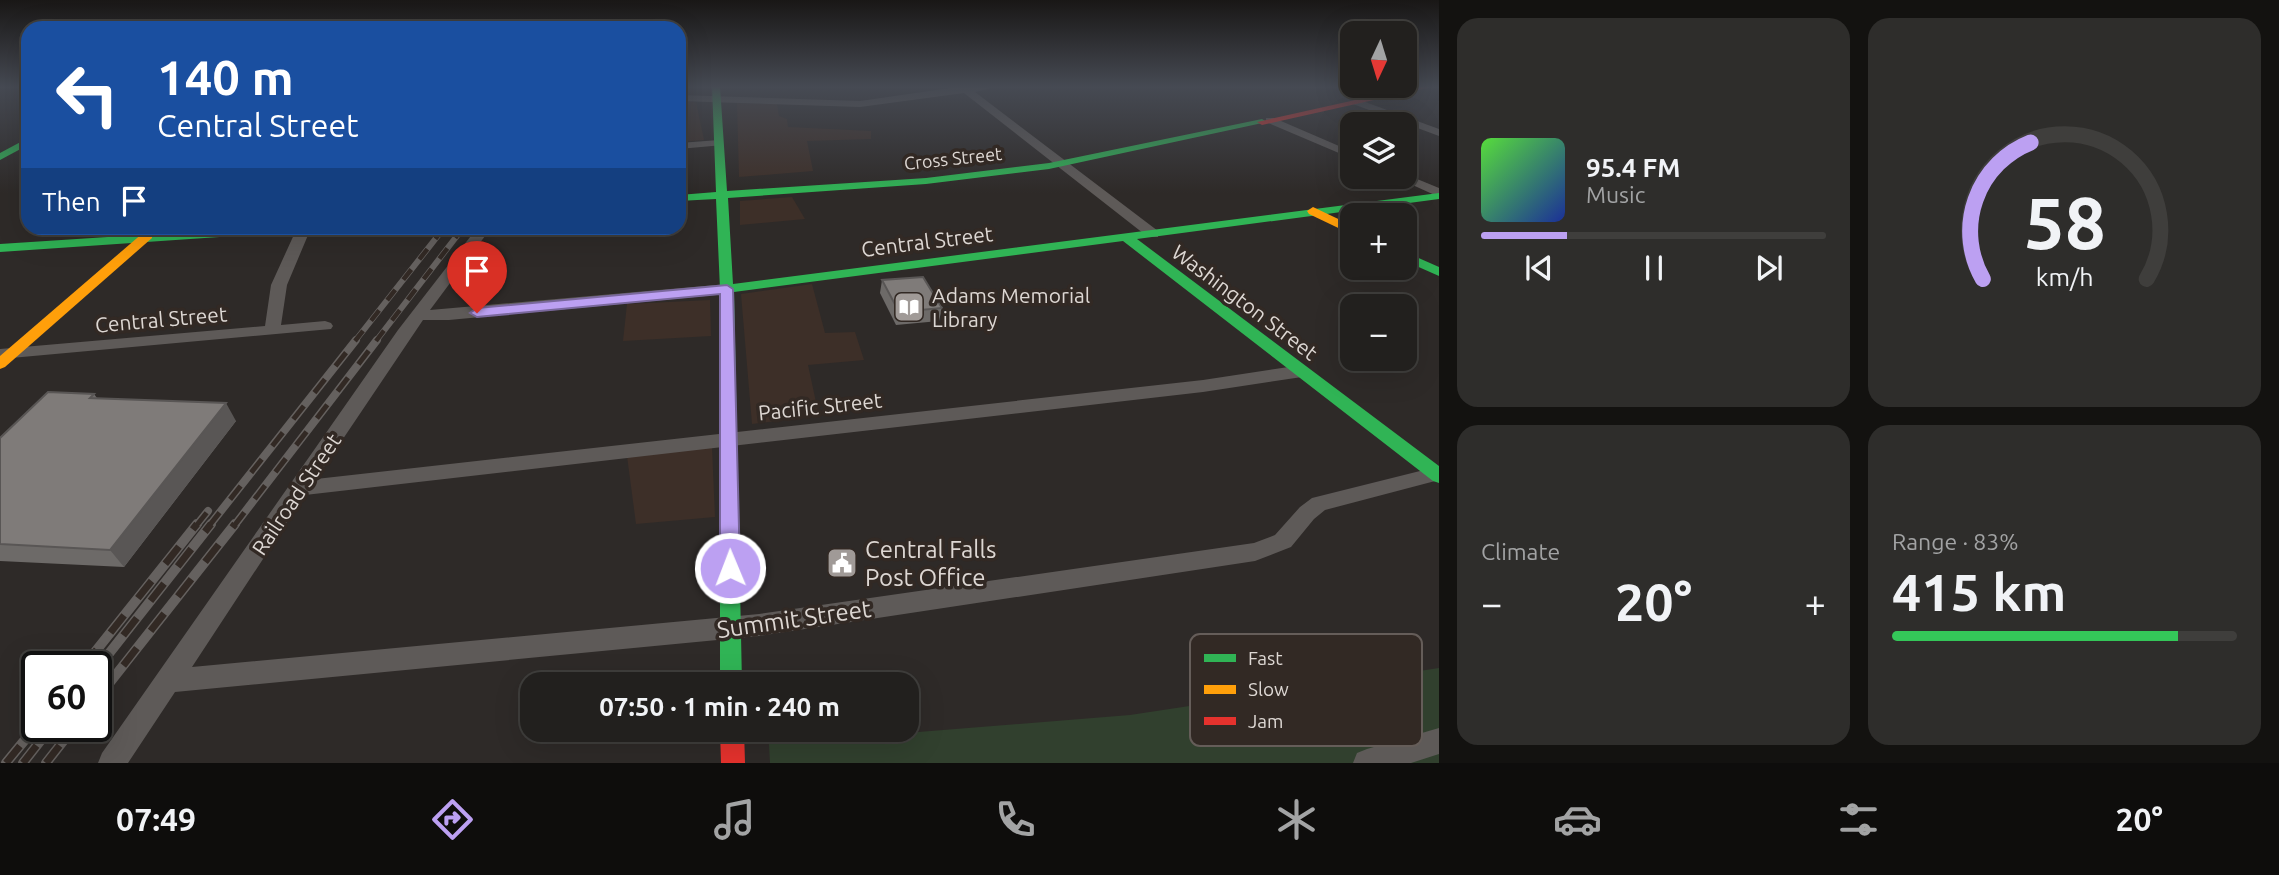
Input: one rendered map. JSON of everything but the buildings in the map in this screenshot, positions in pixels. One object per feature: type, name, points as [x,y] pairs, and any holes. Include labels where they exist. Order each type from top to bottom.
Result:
[{"type":"main road","points":[[718,122],[727,289],[732,672]]},
{"type":"main road","name":"Cross Street","points":[[686,198],[926,181],[1060,164],[1262,122]]},
{"type":"main road","points":[[0,157],[21,145]]},
{"type":"main road","name":"Central Street","points":[[727,289],[1439,195]]},
{"type":"main road","points":[[1313,211],[1340,224]]},
{"type":"main road","points":[[0,248],[130,235]]},
{"type":"main road","points":[[4,357],[148,235]]},
{"type":"main road","name":"Washington Street","points":[[1126,237],[1438,475]]},
{"type":"main road","points":[[1417,262],[1439,272]]},
{"type":"main road","points":[[732,742],[733,763]]},
{"type":"street","points":[[1006,122],[1153,234]]},
{"type":"street","points":[[1274,122],[1340,150]]},
{"type":"street","points":[[1409,122],[1439,133]]},
{"type":"street","points":[[686,146],[719,144]]},
{"type":"street","points":[[1417,185],[1439,195]]},
{"type":"street","points":[[272,331],[279,285],[301,235]]},
{"type":"street","name":"Railroad Street","points":[[112,763],[419,315],[479,235]]},
{"type":"street","name":"Central Street","points":[[419,315],[449,315],[727,289]]},
{"type":"street","name":"Central Street","points":[[4,357],[325,326]]},
{"type":"street","name":"Pacific Street","points":[[301,488],[1203,386],[1302,371]]},
{"type":"street","name":"Summit Street","points":[[169,681],[730,628],[1255,552],[1283,541],[1307,513],[1319,504],[1438,475]]},
{"type":"street","points":[[1367,763],[1439,741]]},
{"type":"shaded area","points":[[686,122],[700,122],[704,140],[686,141]]},
{"type":"shaded area","points":[[738,122],[787,122],[788,127],[871,131],[871,139],[807,141],[813,171],[739,177]]},
{"type":"shaded area","points":[[792,197],[805,219],[740,225],[740,201]]},
{"type":"shaded area","points":[[812,284],[825,333],[855,332],[864,360],[808,365],[819,416],[752,424],[741,294]]},
{"type":"shaded area","points":[[710,300],[711,336],[623,341],[627,304]]},
{"type":"shaded area","points":[[712,447],[715,517],[636,524],[627,456]]},
{"type":"green space","points":[[1439,668],[1439,763],[770,763],[769,744],[919,742],[919,732],[1130,715],[1190,706],[1190,746],[1422,746],[1422,671]]},
{"type":"railway","points":[[355,341],[438,235]]},
{"type":"railway","points":[[376,341],[458,235]]},
{"type":"railway","points":[[209,526],[356,340]]},
{"type":"railway","points":[[234,526],[377,340]]},
{"type":"railway","points":[[196,526],[208,511]]},
{"type":"railway","points":[[96,651],[197,524]]},
{"type":"railway","points":[[111,651],[211,524]]},
{"type":"railway","points":[[112,680],[235,524]]},
{"type":"railway","points":[[6,763],[23,742]]},
{"type":"railway","points":[[23,763],[39,742]]},
{"type":"railway","points":[[46,763],[62,742]]},
{"type":"traffic: fast","points":[[718,122],[727,289],[731,672]]},
{"type":"traffic: fast","points":[[686,198],[926,181],[1049,166],[1262,122]]},
{"type":"traffic: fast","points":[[0,157],[21,145]]},
{"type":"traffic: fast","points":[[727,289],[1439,196]]},
{"type":"traffic: fast","points":[[0,248],[190,235]]},
{"type":"traffic: fast","points":[[1126,237],[1439,476]]},
{"type":"traffic: fast","points":[[1417,262],[1439,272]]},
{"type":"traffic: slow","points":[[1313,211],[1340,224]]},
{"type":"traffic: slow","points":[[0,364],[148,235]]},
{"type":"traffic: jam","points":[[732,742],[733,763]]},
{"type":"place","name":"Adams Memorial Library","points":[[909,307]]},
{"type":"place","name":"Central Falls Post Office","points":[[842,563]]},
{"type":"route","points":[[477,313],[727,289],[730,568]]}]
